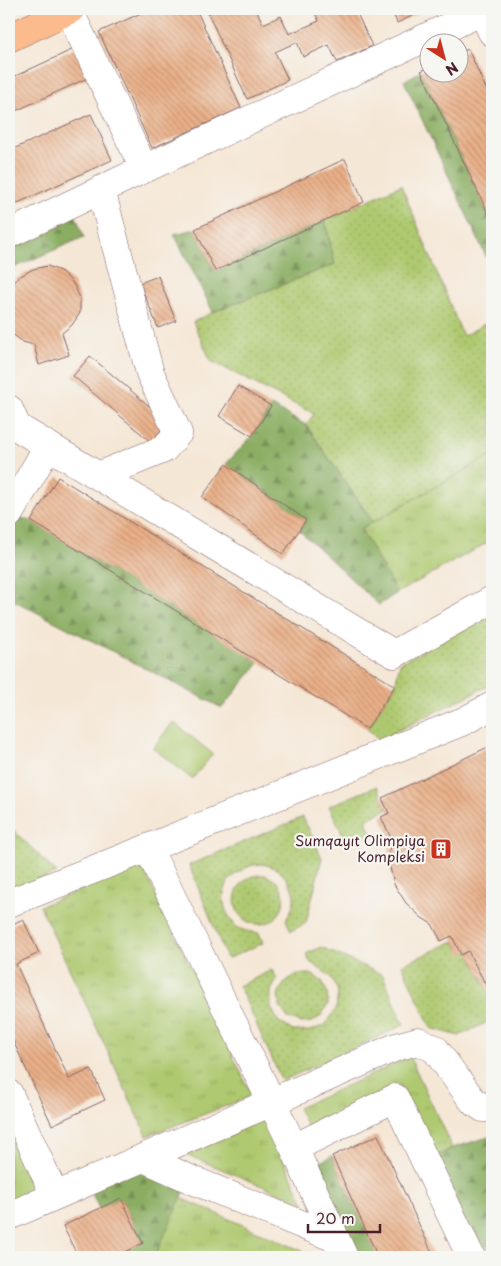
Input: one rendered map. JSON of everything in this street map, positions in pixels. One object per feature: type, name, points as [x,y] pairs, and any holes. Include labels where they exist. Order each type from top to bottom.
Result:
[{"type":"main road","points":[[9,38],[70,9]]},
{"type":"lane","points":[[70,9],[144,169]]},
{"type":"lane","points":[[9,234],[144,169],[487,17]]},
{"type":"lane","points":[[98,476],[164,449],[178,433],[150,373],[100,190]]},
{"type":"lane","points":[[9,409],[17,427],[394,654],[492,600]]},
{"type":"lane","points":[[9,514],[48,446]]},
{"type":"lane","points":[[9,903],[464,721],[492,706]]},
{"type":"lane","points":[[148,848],[272,1102],[339,1247]]},
{"type":"lane","points":[[9,1216],[396,1047],[418,1041],[435,1049],[473,1101],[483,1108],[492,1108]]},
{"type":"lane","points":[[9,1094],[55,1196]]},
{"type":"lane","points":[[294,1148],[395,1098],[471,1257]]},
{"type":"lane","points":[[143,1158],[339,1247]]},
{"type":"green space","points":[[418,73],[418,82],[426,82],[492,222],[492,269],[404,81]]},
{"type":"green space","points":[[401,185],[463,336],[492,320],[492,455],[373,522],[306,425],[314,414],[211,361],[193,322],[213,312],[335,264],[325,220]]},
{"type":"green space","points":[[71,204],[84,237],[9,270],[9,234]]},
{"type":"green space","points":[[325,220],[335,264],[213,312],[174,234],[195,229],[215,271]]},
{"type":"green space","points":[[271,406],[306,425],[373,522],[361,529],[397,593],[379,605],[299,530],[306,520],[226,464],[252,436]]},
{"type":"green space","points":[[492,455],[492,540],[397,593],[361,529]]},
{"type":"green space","points":[[19,517],[31,521],[260,662],[222,708],[9,598],[9,532]]},
{"type":"green space","points":[[492,613],[492,684],[379,740],[367,729],[395,686],[400,663]]},
{"type":"green space","points":[[173,722],[213,754],[192,779],[153,748]]},
{"type":"green space","points":[[377,786],[387,809],[366,820],[371,834],[348,845],[329,806]]},
{"type":"green space","points":[[303,817],[322,858],[306,923],[291,931],[286,920],[294,901],[293,891],[288,881],[278,870],[259,864],[246,868],[228,882],[224,896],[224,905],[227,914],[236,926],[259,933],[263,943],[227,959],[189,865]]},
{"type":"green space","points":[[9,826],[57,873],[9,891]]},
{"type":"green space","points":[[142,866],[252,1096],[147,1136],[40,906]]},
{"type":"green space","points":[[266,875],[276,881],[282,889],[284,899],[282,908],[275,918],[268,923],[251,923],[239,913],[235,898],[243,883],[251,877]]},
{"type":"green space","points":[[454,941],[461,954],[468,951],[492,999],[492,1020],[459,1036],[431,1028],[402,965]]},
{"type":"green space","points":[[321,947],[383,975],[404,1025],[282,1081],[239,986],[272,970],[277,979],[271,991],[271,1007],[278,1021],[293,1031],[310,1031],[325,1025],[336,1009],[338,991],[330,976],[310,962],[306,954]]},
{"type":"green space","points":[[297,974],[311,974],[322,981],[327,992],[328,1004],[321,1016],[312,1022],[301,1023],[288,1018],[280,1007],[278,994],[285,982]]},
{"type":"green space","points":[[410,1057],[452,1148],[434,1157],[400,1085],[309,1130],[298,1108]]},
{"type":"green space","points":[[264,1118],[304,1203],[180,1152]]},
{"type":"green space","points":[[9,1133],[34,1189],[9,1200]]},
{"type":"green space","points":[[492,1136],[492,1257],[483,1257],[434,1157],[452,1148]]},
{"type":"green space","points":[[332,1156],[378,1257],[344,1257],[304,1170]]},
{"type":"green space","points":[[143,1158],[190,1179],[155,1257],[114,1257],[143,1243],[121,1198],[99,1209],[87,1182]]},
{"type":"green space","points":[[181,1198],[307,1253],[297,1257],[155,1257]]},
{"type":"building","points":[[150,9],[196,9],[241,108],[152,148],[99,32]]},
{"type":"building","points":[[217,9],[256,9],[263,24],[281,16],[289,34],[319,21],[313,9],[355,9],[372,46],[337,62],[329,45],[303,57],[297,42],[275,52],[288,80],[247,99],[208,13]]},
{"type":"building","points":[[391,9],[427,9],[397,23]]},
{"type":"building","points":[[78,47],[92,76],[9,114],[9,79]]},
{"type":"building","points":[[468,49],[492,102],[492,222],[426,82],[468,82]]},
{"type":"building","points":[[91,114],[112,160],[9,207],[9,151]]},
{"type":"building","points":[[345,159],[364,202],[215,271],[195,229]]},
{"type":"building","points":[[48,266],[62,272],[73,283],[80,298],[80,313],[72,325],[62,333],[69,355],[39,365],[34,345],[23,342],[11,333],[9,329],[9,287],[17,278],[33,269]]},
{"type":"building","points":[[158,276],[176,321],[158,328],[140,283]]},
{"type":"building","points":[[90,356],[168,422],[151,442],[73,376]]},
{"type":"building","points":[[238,386],[271,406],[252,436],[219,416]]},
{"type":"building","points":[[226,464],[306,520],[283,554],[202,497]]},
{"type":"building","points":[[58,477],[395,686],[367,729],[31,521]]},
{"type":"building","name":"Sumqayıt Olimpiya Kompleksi","points":[[492,745],[492,992],[490,993],[468,951],[461,955],[452,936],[441,941],[432,924],[422,918],[406,903],[394,884],[388,859],[391,838],[381,817],[389,813],[382,798]]},
{"type":"building","points":[[23,919],[39,953],[16,964],[69,1079],[91,1069],[105,1100],[52,1125],[9,1032],[9,926]]},
{"type":"building","points":[[378,1135],[434,1257],[378,1257],[332,1156]]},
{"type":"building","points":[[121,1198],[143,1243],[114,1257],[78,1257],[63,1226]]},
{"type":"place","name":"Sumqayıt Olimpiya Kompleksi","points":[[441,849]]}]
